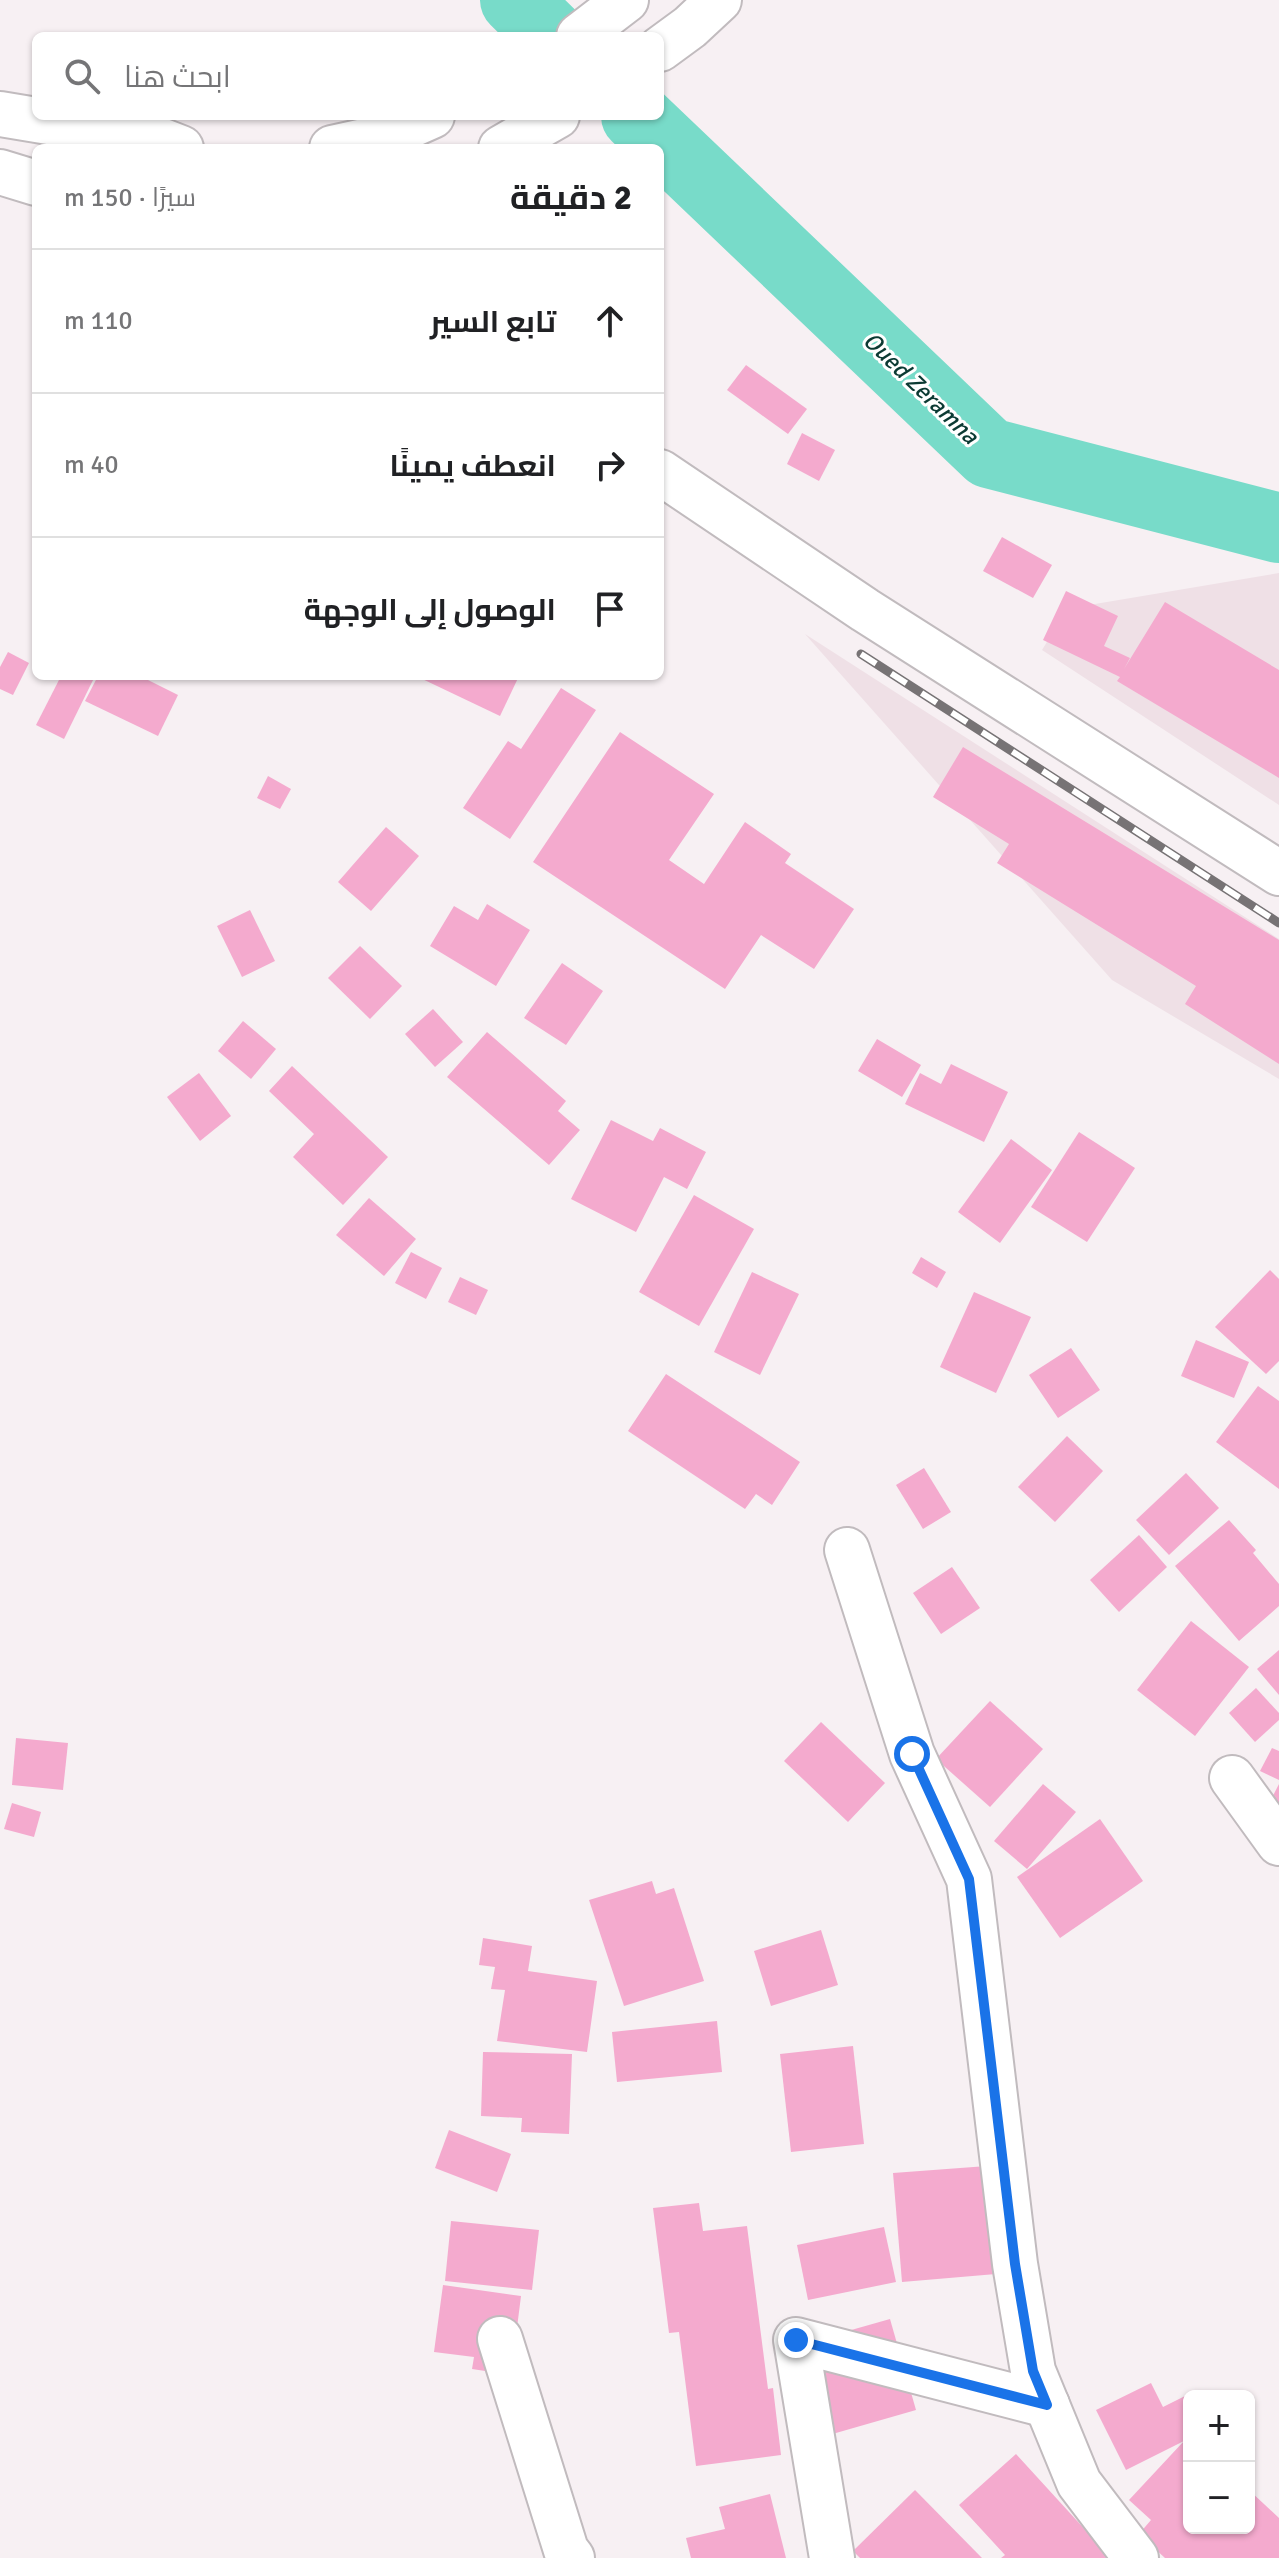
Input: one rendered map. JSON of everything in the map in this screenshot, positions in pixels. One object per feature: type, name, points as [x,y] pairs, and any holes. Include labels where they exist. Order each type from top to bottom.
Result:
[{"type":"main road","points":[[584,32],[626,0]]},
{"type":"main road","points":[[0,114],[32,119]]},
{"type":"main road","points":[[36,120],[171,144]]},
{"type":"main road","points":[[350,144],[387,136],[423,120]]},
{"type":"main road","points":[[508,144],[550,120]]},
{"type":"main road","points":[[0,169],[32,173]]},
{"type":"main road","points":[[0,169],[32,181]]},
{"type":"main road","points":[[664,456],[865,610]]},
{"type":"main road","points":[[664,475],[865,610],[1279,873]]},
{"type":"main road","points":[[847,1550],[912,1754],[969,1879],[1015,2264],[1033,2371],[1079,2483],[1136,2558]]},
{"type":"main road","points":[[1232,1778],[1279,1843]]},
{"type":"main road","points":[[500,2339],[566,2550],[572,2558]]},
{"type":"main road","points":[[832,2558],[796,2340],[1047,2405]]},
{"type":"shaded area","points":[[1279,573],[1279,805],[1042,650],[1075,596],[1089,605]]},
{"type":"shaded area","points":[[805,634],[1279,939],[1279,1079],[1112,980]]},
{"type":"building","points":[[746,365],[807,409],[788,434],[727,390]]},
{"type":"building","points":[[802,433],[835,450],[819,481],[787,464]]},
{"type":"building","points":[[1002,537],[1052,565],[1033,598],[983,571]]},
{"type":"building","points":[[1066,591],[1118,616],[1104,646],[1130,658],[1124,669],[1165,602],[1279,670],[1279,778],[1117,681],[1120,677],[1043,640]]},
{"type":"building","points":[[8,652],[29,663],[13,695],[0,689],[0,667]]},
{"type":"building","points":[[59,680],[93,680],[64,739],[36,725]]},
{"type":"building","points":[[96,680],[148,680],[178,695],[158,736],[85,701]]},
{"type":"building","points":[[424,680],[517,680],[500,716]]},
{"type":"building","points":[[561,688],[596,710],[510,839],[463,808],[508,741],[521,749]]},
{"type":"building","points":[[620,732],[714,794],[669,860],[704,884],[745,822],[791,854],[785,863],[854,909],[814,969],[761,935],[725,989],[533,862]]},
{"type":"building","points":[[963,747],[1279,940],[1279,1064],[1185,1004],[1196,986],[997,863],[1009,844],[933,797]]},
{"type":"building","points":[[268,776],[291,789],[280,809],[257,798]]},
{"type":"building","points":[[386,827],[419,856],[371,911],[338,882]]},
{"type":"building","points":[[487,904],[530,930],[496,986],[430,946],[454,906],[478,920]]},
{"type":"building","points":[[250,910],[275,961],[242,977],[217,926]]},
{"type":"building","points":[[360,946],[402,986],[370,1019],[328,978]]},
{"type":"building","points":[[562,963],[603,991],[566,1045],[524,1018]]},
{"type":"building","points":[[433,1009],[463,1042],[435,1067],[405,1034]]},
{"type":"building","points":[[243,1021],[276,1049],[251,1079],[218,1051]]},
{"type":"building","points":[[487,1032],[566,1101],[558,1111],[580,1130],[549,1165],[447,1077]]},
{"type":"building","points":[[877,1039],[921,1065],[902,1097],[858,1071]]},
{"type":"building","points":[[951,1064],[1008,1092],[984,1142],[905,1104],[920,1073],[941,1084]]},
{"type":"building","points":[[292,1066],[388,1157],[343,1205],[293,1157],[314,1134],[269,1091]]},
{"type":"building","points":[[199,1073],[231,1116],[200,1141],[167,1097]]},
{"type":"building","points":[[611,1120],[653,1141],[660,1128],[706,1152],[687,1189],[664,1177],[636,1232],[571,1199]]},
{"type":"building","points":[[1079,1132],[1135,1168],[1087,1242],[1031,1207]]},
{"type":"building","points":[[1011,1139],[1052,1170],[1000,1243],[958,1212]]},
{"type":"building","points":[[694,1195],[754,1229],[699,1326],[639,1292]]},
{"type":"building","points":[[369,1198],[416,1239],[384,1276],[336,1235]]},
{"type":"building","points":[[411,1252],[442,1268],[426,1299],[395,1283]]},
{"type":"building","points":[[921,1257],[946,1272],[937,1288],[912,1273]]},
{"type":"building","points":[[1270,1270],[1279,1279],[1279,1361],[1266,1374],[1215,1327]]},
{"type":"building","points":[[752,1272],[799,1294],[760,1375],[714,1352]]},
{"type":"building","points":[[460,1277],[488,1290],[476,1315],[448,1302]]},
{"type":"building","points":[[974,1292],[1031,1317],[996,1393],[940,1367]]},
{"type":"building","points":[[1196,1340],[1249,1362],[1234,1398],[1181,1376]]},
{"type":"building","points":[[1071,1348],[1100,1390],[1058,1418],[1029,1375]]},
{"type":"building","points":[[666,1374],[800,1462],[772,1505],[756,1494],[745,1509],[628,1431]]},
{"type":"building","points":[[1258,1386],[1279,1401],[1279,1489],[1216,1442]]},
{"type":"building","points":[[1067,1436],[1103,1471],[1055,1522],[1018,1487]]},
{"type":"building","points":[[924,1468],[951,1512],[923,1529],[896,1485]]},
{"type":"building","points":[[1186,1473],[1219,1508],[1169,1555],[1136,1520]]},
{"type":"building","points":[[1229,1520],[1256,1550],[1253,1553],[1279,1584],[1279,1606],[1239,1641],[1175,1566]]},
{"type":"building","points":[[1139,1535],[1167,1567],[1119,1612],[1090,1580]]},
{"type":"building","points":[[952,1567],[980,1608],[941,1634],[913,1593]]},
{"type":"building","points":[[1191,1621],[1249,1667],[1195,1736],[1137,1690]]},
{"type":"building","points":[[1279,1650],[1279,1695],[1257,1669]]},
{"type":"building","points":[[1256,1688],[1279,1713],[1279,1720],[1255,1742],[1229,1713]]},
{"type":"building","points":[[990,1701],[1043,1749],[990,1807],[936,1759]]},
{"type":"building","points":[[821,1722],[885,1783],[848,1822],[784,1761]]},
{"type":"building","points":[[16,1738],[68,1743],[63,1790],[12,1785]]},
{"type":"building","points":[[1272,1748],[1279,1751],[1279,1780],[1260,1771]]},
{"type":"building","points":[[1043,1784],[1076,1812],[1027,1869],[994,1841]]},
{"type":"building","points":[[1279,1784],[1279,1820],[1264,1813]]},
{"type":"building","points":[[12,1803],[41,1812],[34,1837],[4,1829]]},
{"type":"building","points":[[1100,1819],[1143,1881],[1060,1938],[1017,1877]]},
{"type":"building","points":[[652,1881],[656,1894],[674,1888],[704,1981],[624,2006],[589,1900]]},
{"type":"building","points":[[821,1930],[838,1985],[771,2006],[754,1951]]},
{"type":"building","points":[[483,1938],[532,1946],[528,1971],[597,1981],[587,2052],[497,2041],[505,1990],[491,1989],[495,1967],[479,1965]]},
{"type":"building","points":[[717,2021],[722,2072],[617,2082],[612,2032]]},
{"type":"building","points":[[853,2046],[864,2144],[791,2152],[780,2054]]},
{"type":"building","points":[[483,2052],[572,2054],[569,2134],[521,2132],[522,2118],[481,2116]]},
{"type":"building","points":[[449,2130],[511,2154],[497,2192],[435,2168]]},
{"type":"building","points":[[987,2166],[996,2274],[902,2282],[893,2173]]},
{"type":"building","points":[[699,2203],[703,2231],[747,2226],[768,2389],[773,2388],[781,2455],[696,2466],[679,2332],[669,2333],[653,2208]]},
{"type":"building","points":[[451,2221],[539,2230],[532,2290],[445,2281]]},
{"type":"building","points":[[884,2227],[896,2282],[808,2300],[797,2245]]},
{"type":"building","points":[[443,2285],[521,2296],[511,2375],[472,2369],[474,2357],[434,2352]]},
{"type":"building","points":[[890,2319],[916,2410],[829,2435],[802,2344]]},
{"type":"building","points":[[1151,2383],[1163,2407],[1183,2397],[1183,2442],[1126,2470],[1096,2410]]},
{"type":"building","points":[[1183,2442],[1183,2534],[1255,2534],[1255,2496],[1279,2518],[1279,2558],[1165,2558],[1139,2534],[1151,2520],[1129,2500]]},
{"type":"building","points":[[1016,2454],[1111,2558],[1001,2558],[1005,2555],[959,2505]]},
{"type":"building","points":[[915,2490],[982,2558],[860,2558],[853,2551]]},
{"type":"building","points":[[770,2494],[786,2558],[691,2558],[686,2538],[725,2529],[719,2507]]},
{"type":"waterway","name":"Oued Zeramna","points":[[515,0],[548,32]]},
{"type":"waterway","name":"Oued Zeramna","points":[[640,120],[989,453],[1279,528]]},
{"type":"railway","points":[[861,654],[1279,923]]},
{"type":"route","points":[[796,2340],[1047,2405],[1033,2371],[1015,2264],[969,1879],[912,1754]]}]
